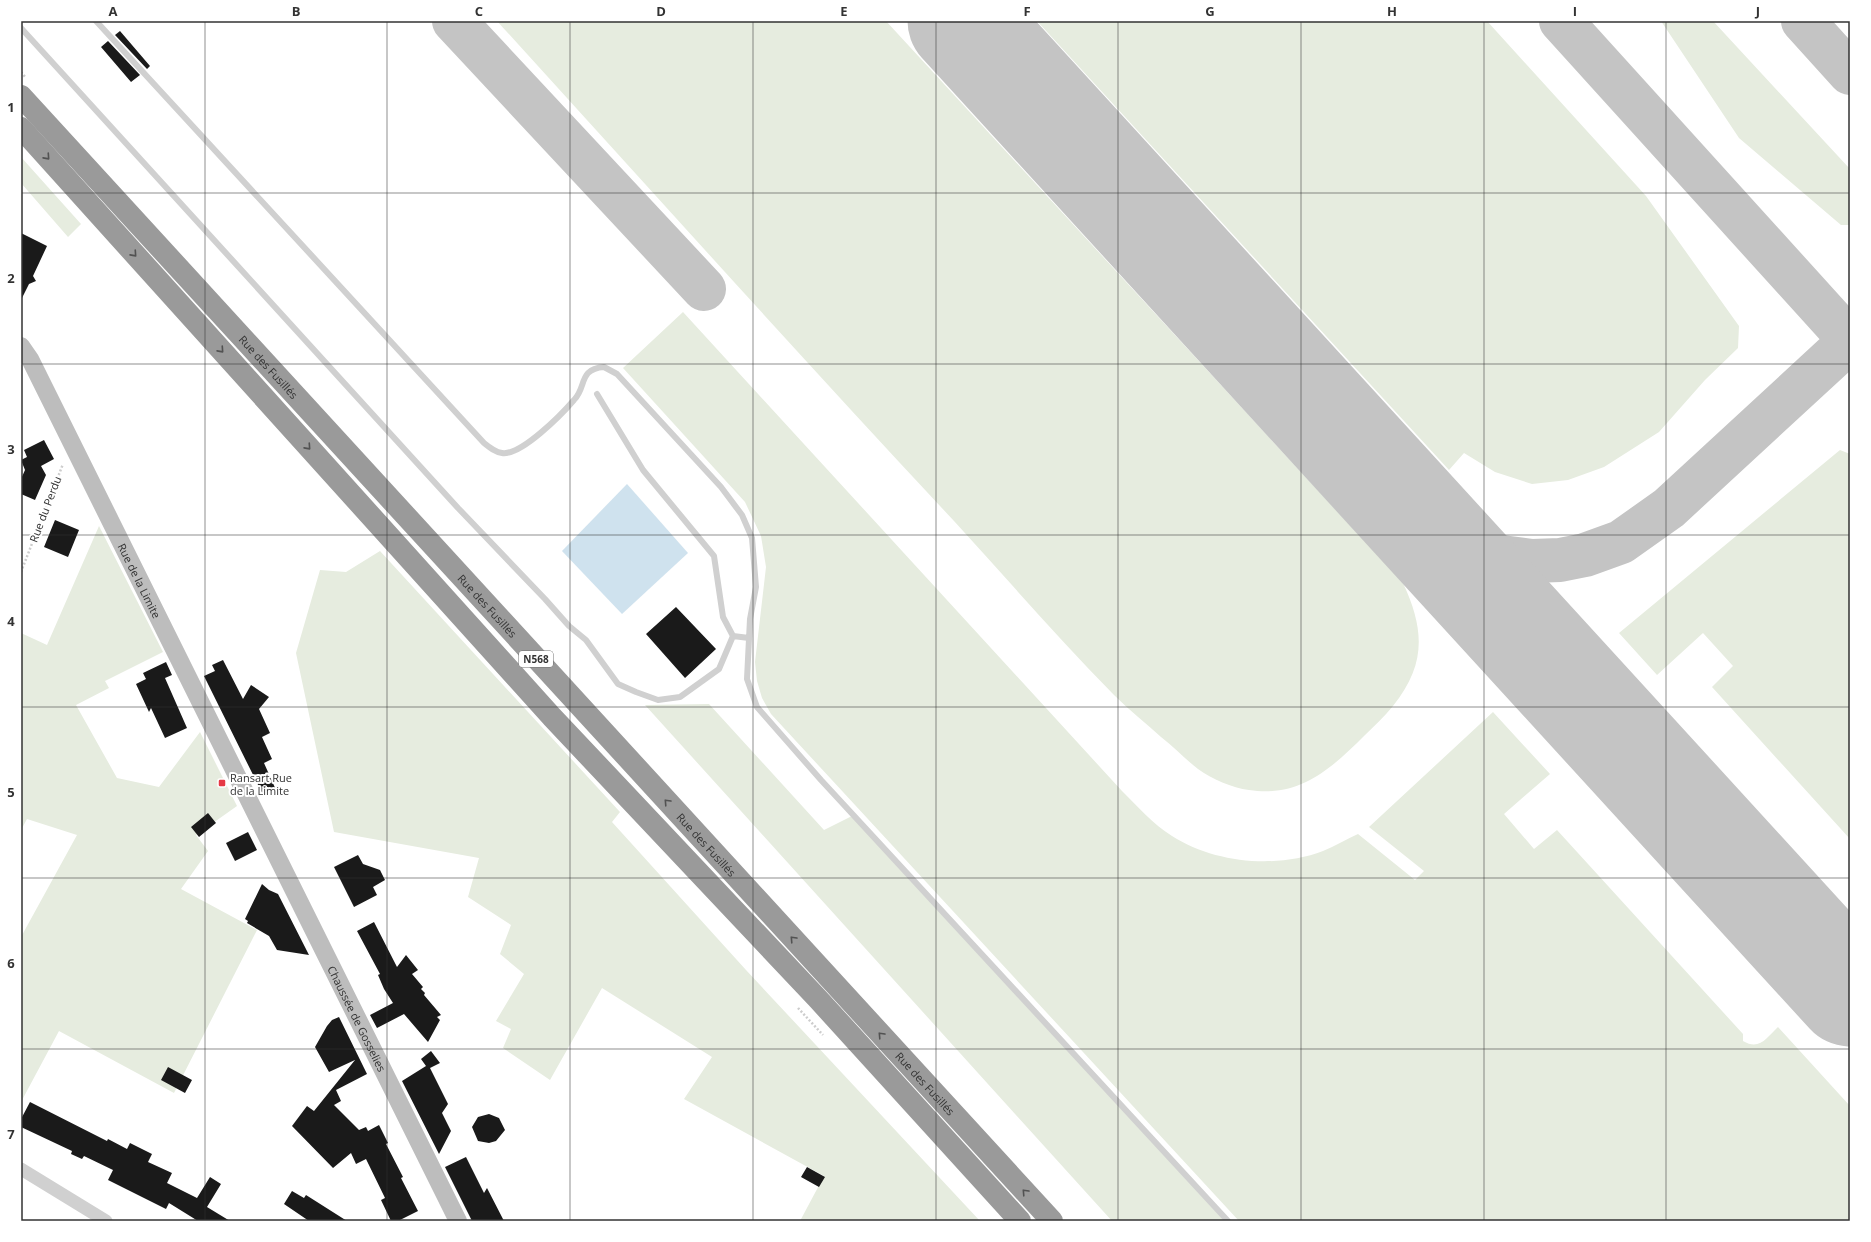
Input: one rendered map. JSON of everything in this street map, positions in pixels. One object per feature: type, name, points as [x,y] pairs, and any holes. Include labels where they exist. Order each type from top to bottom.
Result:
[{"type":"highway","name":"Rue des Fusillés","points":[[21,96],[1052,1221]]},
{"type":"highway","name":"Rue des Fusillés","points":[[21,128],[552,717],[818,999],[1020,1221]]},
{"type":"street","name":"Rue de la Limite","points":[[21,346],[30,359],[257,816]]},
{"type":"street","name":"Chaussée de Gosselies","points":[[257,816],[458,1221]]},
{"type":"street","points":[[21,1169],[106,1221]]},
{"type":"lane","points":[[96,21],[493,451],[503,454],[514,452],[528,444],[575,400],[582,380],[590,371],[604,367],[617,374],[721,487],[742,515],[752,538],[756,587],[750,619],[747,679],[758,707],[821,780],[1228,1221]]},
{"type":"lane","points":[[21,28],[458,508],[569,626],[586,640],[618,684],[658,700],[680,697],[719,669],[733,636]]},
{"type":"lane","points":[[597,394],[643,470],[714,556],[723,617],[733,636]]},
{"type":"lane","points":[[733,636],[750,638]]},
{"type":"path","name":"Rue du Perdu","points":[[21,572],[65,459],[75,450]]},
{"type":"shaded area","points":[[497,21],[886,21],[1403,583],[1415,616],[1419,647],[1412,676],[1404,691],[1393,706],[1352,748],[1326,770],[1299,785],[1283,790],[1249,790],[1222,782],[1198,769],[1120,701],[1073,652]]},
{"type":"shaded area","points":[[1037,21],[1487,21],[1646,196],[1739,326],[1738,348],[1705,380],[1659,432],[1604,467],[1568,480],[1532,484],[1495,472],[1464,453],[1449,470]]},
{"type":"shaded area","points":[[1661,21],[1713,21],[1850,169],[1850,225],[1841,225],[1739,138]]},
{"type":"shaded area","points":[[21,157],[81,224],[68,237],[21,183]]},
{"type":"shaded area","points":[[683,312],[1122,791],[1158,826],[1172,836],[1189,845],[1226,857],[1246,860],[1285,860],[1305,857],[1323,851],[1358,834],[1415,880],[1424,871],[1369,827],[1493,712],[1550,774],[1504,814],[1534,849],[1557,830],[1743,1034],[1743,1041],[1749,1044],[1759,1044],[1778,1027],[1850,1106],[1850,1221],[1239,1221],[771,714],[762,698],[757,681],[755,662],[766,567],[761,536],[745,502],[623,368]]},
{"type":"shaded area","points":[[1840,450],[1850,454],[1850,839],[1712,687],[1733,666],[1703,633],[1657,675],[1619,633]]},
{"type":"shaded area","points":[[99,526],[163,652],[105,681],[109,688],[76,705],[117,778],[159,787],[200,732],[237,806],[196,835],[208,851],[181,889],[257,930],[174,1093],[59,1031],[21,1102],[21,937],[77,835],[27,819],[21,830],[21,633],[47,645]]},
{"type":"shaded area","points":[[380,551],[620,812],[612,822],[746,970],[980,1221],[800,1221],[824,1176],[684,1099],[712,1057],[602,988],[550,1080],[503,1048],[511,1029],[496,1021],[524,974],[500,954],[511,925],[468,897],[479,858],[334,832],[296,653],[320,570],[346,572]]},
{"type":"shaded area","points":[[709,704],[824,830],[854,815],[1229,1221],[1112,1221],[645,705]]},
{"type":"water","points":[[627,484],[688,553],[622,614],[562,551]]},
{"type":"building","points":[[120,31],[150,66],[147,69],[115,35]]},
{"type":"building","points":[[108,41],[140,75],[131,82],[101,47]]},
{"type":"building","points":[[21,233],[47,246],[33,276],[36,281],[29,284],[21,300]]},
{"type":"building","points":[[44,440],[54,459],[41,466],[46,475],[35,500],[21,494],[21,479],[25,470],[21,460],[27,457],[24,450]]},
{"type":"building","points":[[55,520],[79,530],[68,557],[44,547]]},
{"type":"building","points":[[676,607],[716,649],[685,678],[646,634]]},
{"type":"building","points":[[223,660],[243,699],[251,685],[269,697],[259,709],[270,733],[262,737],[272,759],[264,763],[276,790],[264,797],[204,676],[215,671],[212,665]]},
{"type":"building","points":[[166,662],[172,675],[165,678],[187,728],[165,738],[151,708],[149,712],[136,684],[146,679],[143,673]]},
{"type":"building","points":[[208,813],[216,823],[199,837],[191,827]]},
{"type":"building","points":[[248,832],[257,850],[235,861],[226,843]]},
{"type":"building","points":[[358,855],[363,864],[380,870],[385,880],[373,887],[377,895],[354,907],[334,867]]},
{"type":"building","points":[[262,884],[269,890],[278,894],[309,955],[277,950],[269,936],[247,923],[248,921],[245,919]]},
{"type":"building","points":[[374,922],[397,967],[406,955],[418,970],[412,974],[423,987],[421,989],[425,993],[424,995],[441,1015],[437,1017],[440,1020],[428,1042],[404,1014],[377,1028],[370,1015],[393,1003],[384,989],[378,975],[380,974],[357,931]]},
{"type":"building","points":[[339,1017],[367,1074],[336,1090],[341,1101],[334,1105],[359,1130],[366,1127],[368,1131],[379,1125],[388,1143],[386,1144],[403,1177],[401,1178],[418,1211],[398,1221],[391,1221],[381,1200],[385,1198],[366,1159],[356,1164],[351,1153],[333,1168],[292,1126],[307,1106],[314,1111],[355,1060],[329,1072],[315,1047],[327,1026],[332,1020]]},
{"type":"building","points":[[431,1051],[440,1063],[430,1068],[448,1104],[442,1113],[451,1131],[439,1154],[402,1081],[426,1066],[421,1059]]},
{"type":"building","points":[[168,1067],[192,1080],[185,1093],[161,1080]]},
{"type":"building","points":[[30,1102],[107,1141],[108,1139],[127,1149],[130,1143],[152,1154],[148,1162],[172,1173],[167,1183],[197,1198],[210,1177],[221,1184],[207,1207],[230,1221],[198,1221],[169,1203],[166,1209],[108,1180],[113,1170],[84,1156],[82,1159],[71,1154],[72,1151],[21,1127],[21,1119]]},
{"type":"building","points":[[489,1114],[499,1118],[505,1130],[496,1141],[489,1143],[478,1141],[472,1127],[478,1117]]},
{"type":"building","points":[[466,1157],[484,1193],[487,1188],[504,1221],[472,1221],[445,1167]]},
{"type":"building","points":[[807,1167],[825,1177],[819,1187],[801,1177]]},
{"type":"building","points":[[292,1191],[304,1198],[306,1195],[347,1221],[309,1221],[284,1204]]},
{"type":"taxiway","points":[[454,21],[704,289]]},
{"type":"taxiway","points":[[1561,21],[1850,340]]},
{"type":"taxiway","points":[[1803,21],[1850,73]]},
{"type":"taxiway","points":[[1383,481],[1433,528],[1464,546],[1494,556],[1532,561],[1560,560],[1585,555],[1621,542],[1669,508],[1850,341]]},
{"type":"runway","points":[[962,21],[1850,992]]},
{"type":"place","name":"Ransart Rue de la Limite","points":[[222,783]]}]
